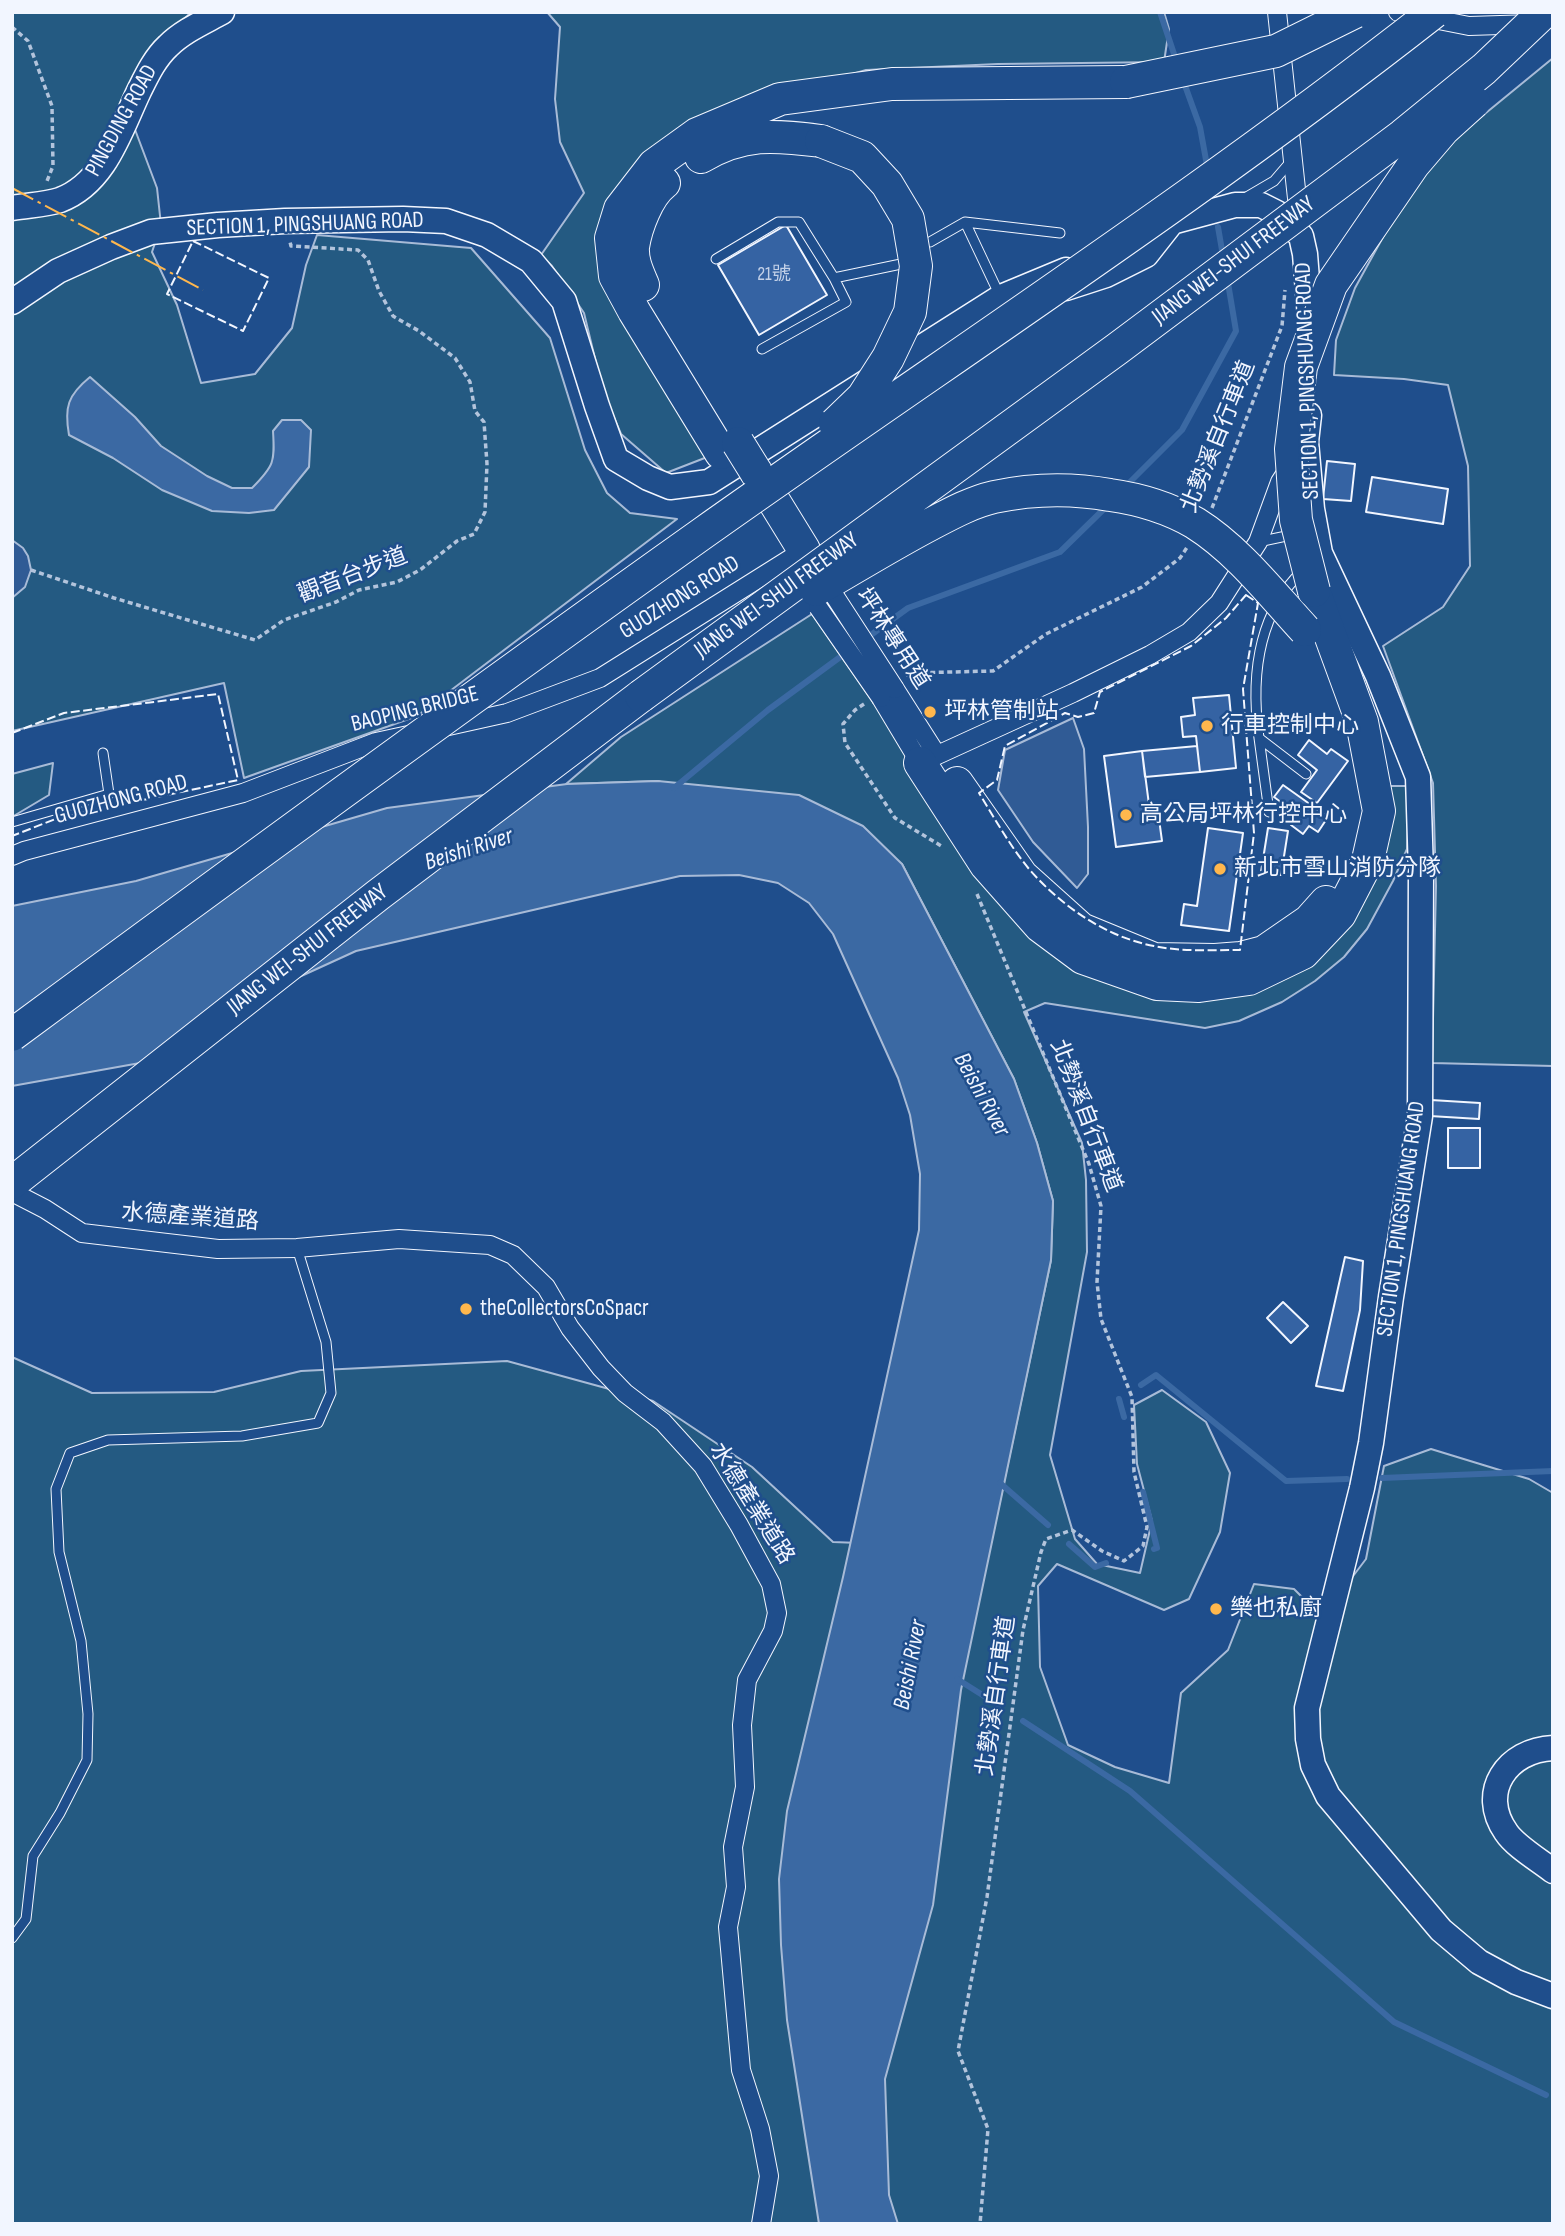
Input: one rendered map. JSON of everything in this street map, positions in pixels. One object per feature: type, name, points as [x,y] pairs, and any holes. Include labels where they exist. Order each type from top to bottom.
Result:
[{"type":"highway","points":[[795,555],[729,448],[634,311],[615,276],[611,238],[621,209],[654,165],[697,134],[780,99],[892,84],[1126,82],[1276,51],[1355,12]]},
{"type":"highway","points":[[12,1035],[704,533],[1216,177],[1434,12]]},
{"type":"highway","name":"JIANG WEI-SHUI FREEWAY","points":[[12,1183],[378,895],[640,696],[1116,349],[1403,135],[1484,69],[1544,12]]},
{"type":"highway","points":[[929,759],[986,865],[1040,926],[1083,958],[1157,984],[1199,986],[1249,979],[1303,953],[1340,914],[1368,860],[1379,811],[1362,722],[1314,591],[1296,520],[1291,449],[1301,367],[1331,285],[1414,164],[1443,130],[1553,26]]},
{"type":"highway","points":[[704,533],[824,435],[863,397],[888,358],[910,312],[916,267],[908,219],[887,184],[862,157],[821,141],[774,135],[740,140],[710,152],[682,168],[656,189],[644,211],[633,249],[635,267],[654,309],[729,448]]},
{"type":"highway","points":[[640,696],[898,541],[956,511],[992,497],[1033,491],[1085,490],[1133,499],[1167,510],[1195,524],[1238,558],[1306,630],[1333,693],[1352,751],[1362,802],[1360,843],[1343,882],[1309,920],[1264,952],[1241,958],[1215,960],[1154,959],[1081,929],[1022,876],[929,759]]},
{"type":"street","name":"PINGDING ROAD","points":[[12,208],[56,201],[73,194],[91,181],[104,162],[151,66],[167,47],[184,33],[222,12]]},
{"type":"street","points":[[1277,12],[1301,236]]},
{"type":"street","points":[[1398,12],[1469,26],[1553,26]]},
{"type":"street","name":"SECTION 1, PINGSHUANG ROAD","points":[[12,302],[58,271],[151,232],[285,221],[446,221],[487,235],[531,261],[564,301],[616,459],[648,478],[670,487],[709,482],[1001,298],[1172,222],[1235,205],[1261,205],[1277,212],[1301,236],[1311,308],[1312,343],[1306,442],[1312,509],[1320,553],[1378,676],[1418,777],[1421,872],[1420,1116],[1371,1443],[1307,1708],[1308,1739],[1312,1765],[1328,1796],[1441,1930],[1479,1962],[1516,1982],[1553,1996]]},
{"type":"street","points":[[929,759],[1128,666],[1189,632],[1219,603],[1258,542],[1280,482],[1306,442]]},
{"type":"street","name":"坪林專用道","points":[[795,555],[834,594],[885,693]]},
{"type":"street","name":"坪林專用道","points":[[795,555],[818,607],[885,693],[929,759]]},
{"type":"street","name":"GUOZHONG ROAD","points":[[600,678],[795,555]]},
{"type":"street","name":"BAOPING BRIDGE","points":[[243,793],[376,742],[508,713],[600,678]]},
{"type":"street","name":"GUOZHONG ROAD","points":[[12,856],[243,793]]},
{"type":"street","name":"水德產業道路","points":[[12,1192],[82,1233],[218,1249],[297,1248],[398,1239],[490,1245],[513,1255],[546,1287],[570,1328],[601,1368],[625,1393],[663,1422],[703,1466],[771,1584],[777,1613],[773,1631],[747,1681],[742,1725],[745,1787],[733,1847],[736,1887],[728,1927],[741,2070],[760,2129],[769,2176],[761,2224]]},
{"type":"street","points":[[1553,1748],[1545,1748],[1520,1758],[1504,1771],[1494,1791],[1495,1813],[1507,1835],[1553,1871]]},
{"type":"lane","points":[[1235,205],[1274,181],[1292,160]]},
{"type":"lane","points":[[716,259],[778,222],[799,222],[834,278],[846,302],[762,349]]},
{"type":"lane","points":[[965,222],[1001,298]]},
{"type":"lane","points":[[930,242],[965,222],[1060,233]]},
{"type":"lane","points":[[834,278],[901,264]]},
{"type":"lane","points":[[1258,542],[1291,535],[1320,553],[1290,583],[1270,613],[1260,645],[1254,708],[1269,812]]},
{"type":"lane","points":[[1258,738],[1306,774]]},
{"type":"lane","points":[[12,822],[109,794],[103,753]]},
{"type":"lane","points":[[12,1938],[26,1919],[33,1856],[60,1813],[87,1760],[88,1714],[81,1641],[59,1552],[56,1489],[69,1453],[108,1440],[242,1436],[318,1423],[331,1393],[326,1342],[297,1248]]},
{"type":"path","points":[[12,27],[29,41],[52,106],[53,166],[46,184]]},
{"type":"path","name":"觀音台步道","points":[[31,570],[255,640],[284,620],[336,602],[359,590],[397,582],[420,570],[457,541],[474,534],[485,512],[486,464],[484,422],[475,411],[470,382],[455,358],[419,331],[393,316],[379,292],[368,260],[358,250],[291,246],[285,221]]},
{"type":"path","name":"北勢溪自行車道","points":[[1209,516],[1282,326],[1285,284]]},
{"type":"path","name":"北勢溪自行車道","points":[[885,693],[909,673],[993,671],[1046,634],[1142,587],[1180,558],[1194,537]]},
{"type":"path","points":[[885,693],[855,710],[843,724],[845,743],[895,818],[947,849]]},
{"type":"path","name":"北勢溪自行車道","points":[[973,885],[1089,1164],[1101,1206],[1097,1282],[1101,1319],[1132,1397],[1134,1472],[1147,1527],[1143,1546],[1124,1561],[1102,1551],[1072,1530],[1046,1539],[1041,1552],[1023,1630],[987,1897],[958,2051],[988,2129],[980,2224]]},
{"type":"shaded area","points":[[12,12],[191,12],[152,54],[128,111],[157,188],[161,225],[152,252],[177,305],[201,383],[255,374],[292,328],[306,265],[317,235],[471,248],[550,338],[585,450],[607,493],[630,513],[677,519],[417,716],[244,778],[224,683],[12,731]]},
{"type":"shaded area","points":[[547,12],[1164,12],[1169,29],[1164,62],[998,64],[866,70],[745,106],[670,144],[604,244],[715,454],[666,473],[621,434],[603,392],[584,313],[552,266],[541,255],[584,193],[560,142],[555,99],[560,27]]},
{"type":"shaded area","points":[[1553,58],[1553,1066],[1432,1063],[1436,886],[1433,783],[1383,646],[1443,607],[1470,566],[1468,466],[1448,385],[1404,379],[1334,375],[1336,340],[1355,288],[1404,199],[1459,135]]},
{"type":"shaded area","points":[[12,540],[23,548],[31,570],[25,587],[12,598]]},
{"type":"shaded area","points":[[812,614],[1006,894],[1139,982],[1330,939],[1383,786],[1409,786],[1407,849],[1367,929],[1344,957],[1315,981],[1282,1002],[1239,1021],[1205,1028],[1045,1003],[1024,1012],[1082,1143],[1086,1180],[1087,1252],[1050,1455],[1075,1539],[1097,1564],[1140,1573],[1152,1521],[1137,1464],[1134,1405],[1162,1390],[1206,1422],[1230,1473],[1220,1532],[1189,1599],[1164,1610],[1057,1564],[1038,1586],[1040,1667],[1068,1745],[1115,1767],[1169,1783],[1181,1693],[1228,1650],[1254,1584],[1294,1589],[1322,1617],[1366,1559],[1384,1466],[1431,1449],[1529,1479],[1553,1493],[1553,2224],[12,2224],[12,1357],[92,1393],[214,1392],[301,1371],[507,1361],[653,1401],[752,1467],[833,1542],[990,1548],[1051,1260],[1053,1201],[1037,1143],[1014,1079],[902,864],[658,781],[566,784],[621,737]]},
{"type":"shaded area","points":[[1073,718],[1084,749],[1088,827],[1088,874],[1077,888],[1033,842],[998,790],[1005,750]]},
{"type":"shaded area","points":[[53,763],[49,795],[12,817],[12,774]]},
{"type":"water","points":[[90,377],[135,417],[161,446],[207,476],[232,488],[252,488],[265,474],[272,463],[273,431],[282,420],[301,420],[311,430],[309,467],[274,510],[249,513],[212,511],[162,490],[113,458],[69,435],[69,402]]},
{"type":"water","name":"Beishi River","points":[[658,781],[799,795],[863,826],[902,864],[1014,1079],[1037,1143],[1053,1201],[1051,1260],[961,1690],[933,1905],[885,2079],[889,2195],[898,2224],[819,2224],[787,2020],[781,1945],[779,1879],[787,1811],[843,1577],[919,1230],[920,1174],[910,1115],[898,1078],[833,934],[809,903],[778,883],[739,875],[680,876],[356,951],[240,1004],[140,1063],[12,1086],[12,906],[136,881],[387,808],[567,784]]},
{"type":"building","points":[[786,225],[827,295],[759,335],[718,265]]},
{"type":"building","points":[[1327,461],[1355,464],[1351,501],[1323,499]]},
{"type":"building","points":[[1372,477],[1448,489],[1443,524],[1366,512]]},
{"type":"building","name":"行車控制中心","points":[[1229,695],[1236,768],[1200,772],[1196,736],[1183,737],[1181,717],[1195,715],[1193,698]]},
{"type":"building","points":[[1309,740],[1327,754],[1331,749],[1348,761],[1317,803],[1301,792],[1317,770],[1298,755]]},
{"type":"building","points":[[1197,746],[1200,772],[1145,777],[1142,751]]},
{"type":"building","points":[[1142,751],[1151,820],[1159,819],[1162,841],[1116,847],[1104,756]]},
{"type":"building","points":[[1283,785],[1328,817],[1318,832],[1309,826],[1303,834],[1291,825],[1298,815],[1274,797]]},
{"type":"building","name":"新北市雪山消防分隊","points":[[1208,828],[1243,833],[1229,931],[1181,925],[1184,904],[1197,906]]},
{"type":"building","points":[[1268,828],[1288,831],[1281,875],[1261,872]]},
{"type":"building","points":[[1431,1100],[1480,1103],[1479,1119],[1430,1116]]},
{"type":"building","points":[[1448,1128],[1480,1128],[1480,1168],[1448,1168]]},
{"type":"building","points":[[1345,1257],[1363,1261],[1360,1310],[1343,1391],[1316,1386]]},
{"type":"building","points":[[1283,1302],[1308,1326],[1291,1343],[1267,1318]]},
{"type":"waterway","points":[[1160,12],[1177,63]]},
{"type":"waterway","points":[[1183,80],[1200,127],[1208,171]]},
{"type":"waterway","points":[[1218,227],[1223,256]]},
{"type":"waterway","points":[[1125,487],[1182,430],[1236,331],[1227,277]]},
{"type":"waterway","points":[[864,640],[908,608],[1060,552],[1108,505]]},
{"type":"waterway","points":[[674,788],[768,710],[847,652]]},
{"type":"waterway","points":[[1141,1385],[1156,1375],[1286,1481],[1347,1479]]},
{"type":"waterway","points":[[1119,1399],[1124,1417]]},
{"type":"waterway","points":[[1382,1478],[1553,1471]]},
{"type":"waterway","points":[[1000,1483],[1048,1525]]},
{"type":"waterway","points":[[1143,1492],[1157,1548],[1154,1549]]},
{"type":"waterway","points":[[1069,1544],[1095,1567],[1106,1563]]},
{"type":"waterway","points":[[957,1679],[1000,1706]]},
{"type":"waterway","points":[[1023,1721],[1130,1791],[1394,2022],[1546,2095]]},
{"type":"fence","points":[[193,241],[269,278],[243,331],[167,294],[193,241]]},
{"type":"fence","points":[[1246,595],[1258,603],[1243,689],[1254,833],[1240,950],[1175,949],[1136,942],[1086,918],[1042,883],[1015,851],[979,793],[997,780],[1005,746],[1065,713],[1078,717],[1094,713],[1100,692],[1191,646],[1226,618],[1246,595]]},
{"type":"fence","points":[[12,733],[64,713],[218,694],[238,780],[58,818],[12,836]]},
{"type":"power","points":[[12,188],[203,290]]},
{"type":"place","name":"坪林管制站","points":[[930,712]]},
{"type":"place","name":"行車控制中心","points":[[1207,726]]},
{"type":"place","name":"高公局坪林行控中心","points":[[1126,815]]},
{"type":"place","name":"新北市雪山消防分隊","points":[[1220,869]]},
{"type":"place","name":"theCollectorsCoSpacr","points":[[466,1309]]},
{"type":"place","name":"樂也私廚","points":[[1216,1609]]}]
